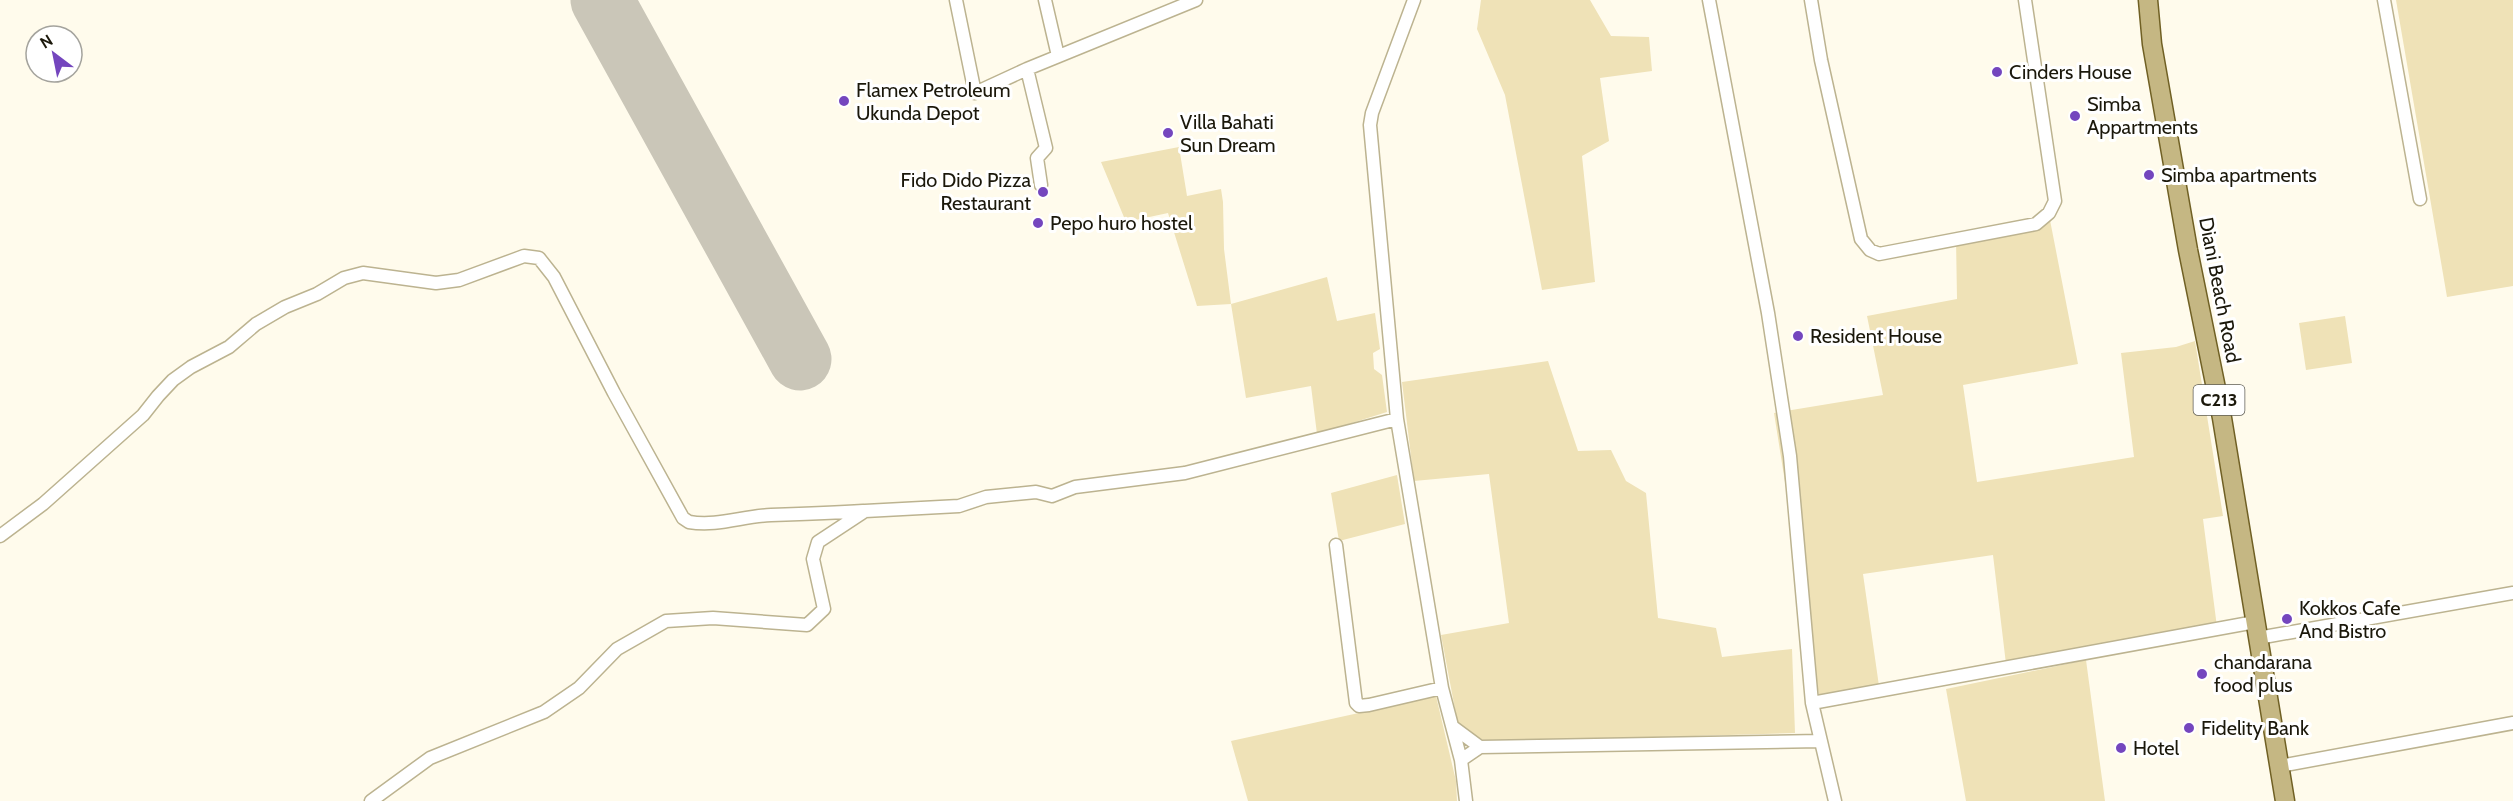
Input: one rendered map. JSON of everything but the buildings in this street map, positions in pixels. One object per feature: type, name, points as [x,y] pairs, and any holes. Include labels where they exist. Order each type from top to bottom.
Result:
[{"type":"main road","name":"Diani Beach Road","points":[[2148,0],[2152,44],[2188,250],[2222,418],[2285,801]]},
{"type":"street","points":[[956,0],[975,93],[1189,2]]},
{"type":"street","points":[[1045,0],[1058,56]]},
{"type":"street","points":[[1414,0],[1372,113],[1370,125],[1397,419],[1442,688],[1461,760],[1466,801]]},
{"type":"street","points":[[1709,0],[1768,314],[1790,456],[1812,703],[1835,801]]},
{"type":"street","points":[[1812,0],[1821,60],[1861,238],[1870,250],[1879,254],[2036,224],[2049,213],[2055,201],[2025,0]]},
{"type":"street","points":[[2384,0],[2420,199]]},
{"type":"street","points":[[1027,69],[1046,148],[1037,158],[1041,185]]},
{"type":"street","points":[[0,536],[43,504],[143,415],[173,380],[190,367],[229,346],[256,324],[285,307],[317,294],[345,278],[363,273],[436,283],[459,280],[524,256],[539,258],[554,276],[683,518],[689,522],[733,522],[769,515],[801,516],[959,506],[986,497],[1036,492],[1052,496],[1075,488],[1185,473],[1397,419]]},
{"type":"street","points":[[371,801],[430,758],[544,712],[579,688],[617,649],[666,621],[713,618],[807,626],[824,609],[813,559],[818,542],[865,511]]},
{"type":"street","points":[[1336,546],[1356,703],[1359,706],[1369,705],[1442,688]]},
{"type":"street","points":[[1812,703],[2257,630],[2513,592]]},
{"type":"street","points":[[2280,766],[2513,723]]},
{"type":"street","points":[[1453,728],[1480,747]]},
{"type":"street","points":[[1461,760],[1480,747],[1820,741]]},
{"type":"shaded area","points":[[1481,0],[1590,0],[1611,36],[1649,37],[1652,71],[1600,78],[1609,141],[1582,156],[1595,282],[1542,290],[1505,95],[1477,29]]},
{"type":"shaded area","points":[[2396,0],[2513,0],[2513,286],[2447,297]]},
{"type":"shaded area","points":[[1179,147],[1187,196],[1221,189],[1224,249],[1231,304],[1197,306],[1168,213],[1126,222],[1101,162]]},
{"type":"shaded area","points":[[2050,220],[2078,364],[1963,385],[1977,482],[2134,457],[2121,353],[2176,347],[2195,341],[2223,516],[2203,519],[2217,627],[2006,664],[1993,555],[1863,574],[1879,686],[1819,696],[1774,413],[1883,395],[1867,316],[1957,299],[1956,239]]},
{"type":"shaded area","points":[[1327,277],[1337,321],[1375,313],[1380,349],[1373,353],[1374,369],[1382,375],[1387,412],[1317,434],[1311,386],[1246,398],[1231,304]]},
{"type":"shaded area","points":[[2345,316],[2352,363],[2306,370],[2299,323]]},
{"type":"shaded area","points":[[1548,361],[1578,451],[1611,450],[1626,481],[1646,493],[1658,618],[1716,628],[1722,657],[1792,649],[1795,733],[1486,742],[1458,725],[1441,635],[1509,623],[1489,474],[1414,481],[1402,382]]},
{"type":"shaded area","points":[[1397,475],[1405,524],[1339,541],[1331,493]]},
{"type":"shaded area","points":[[2086,660],[2105,801],[1966,801],[1946,689]]},
{"type":"shaded area","points":[[1436,696],[1456,781],[1457,801],[1248,801],[1231,741]]},
{"type":"runway","points":[[602,0],[800,359]]},
{"type":"place","name":"Cinders House","points":[[1997,72]]},
{"type":"place","name":"Flamex Petroleum Ukunda Depot","points":[[844,101]]},
{"type":"place","name":"Simba Appartments","points":[[2075,116]]},
{"type":"place","name":"Villa Bahati Sun Dream","points":[[1168,133]]},
{"type":"place","name":"Simba apartments","points":[[2149,175]]},
{"type":"place","name":"Fido Dido Pizza Restaurant","points":[[1043,192]]},
{"type":"place","name":"Pepo huro hostel","points":[[1038,223]]},
{"type":"place","name":"Resident House","points":[[1798,336]]},
{"type":"place","name":"Kokkos Cafe And Bistro","points":[[2287,619]]},
{"type":"place","name":"chandarana food plus","points":[[2202,674]]},
{"type":"place","name":"Fidelity Bank","points":[[2189,728]]},
{"type":"place","name":"Hotel","points":[[2121,748]]}]
